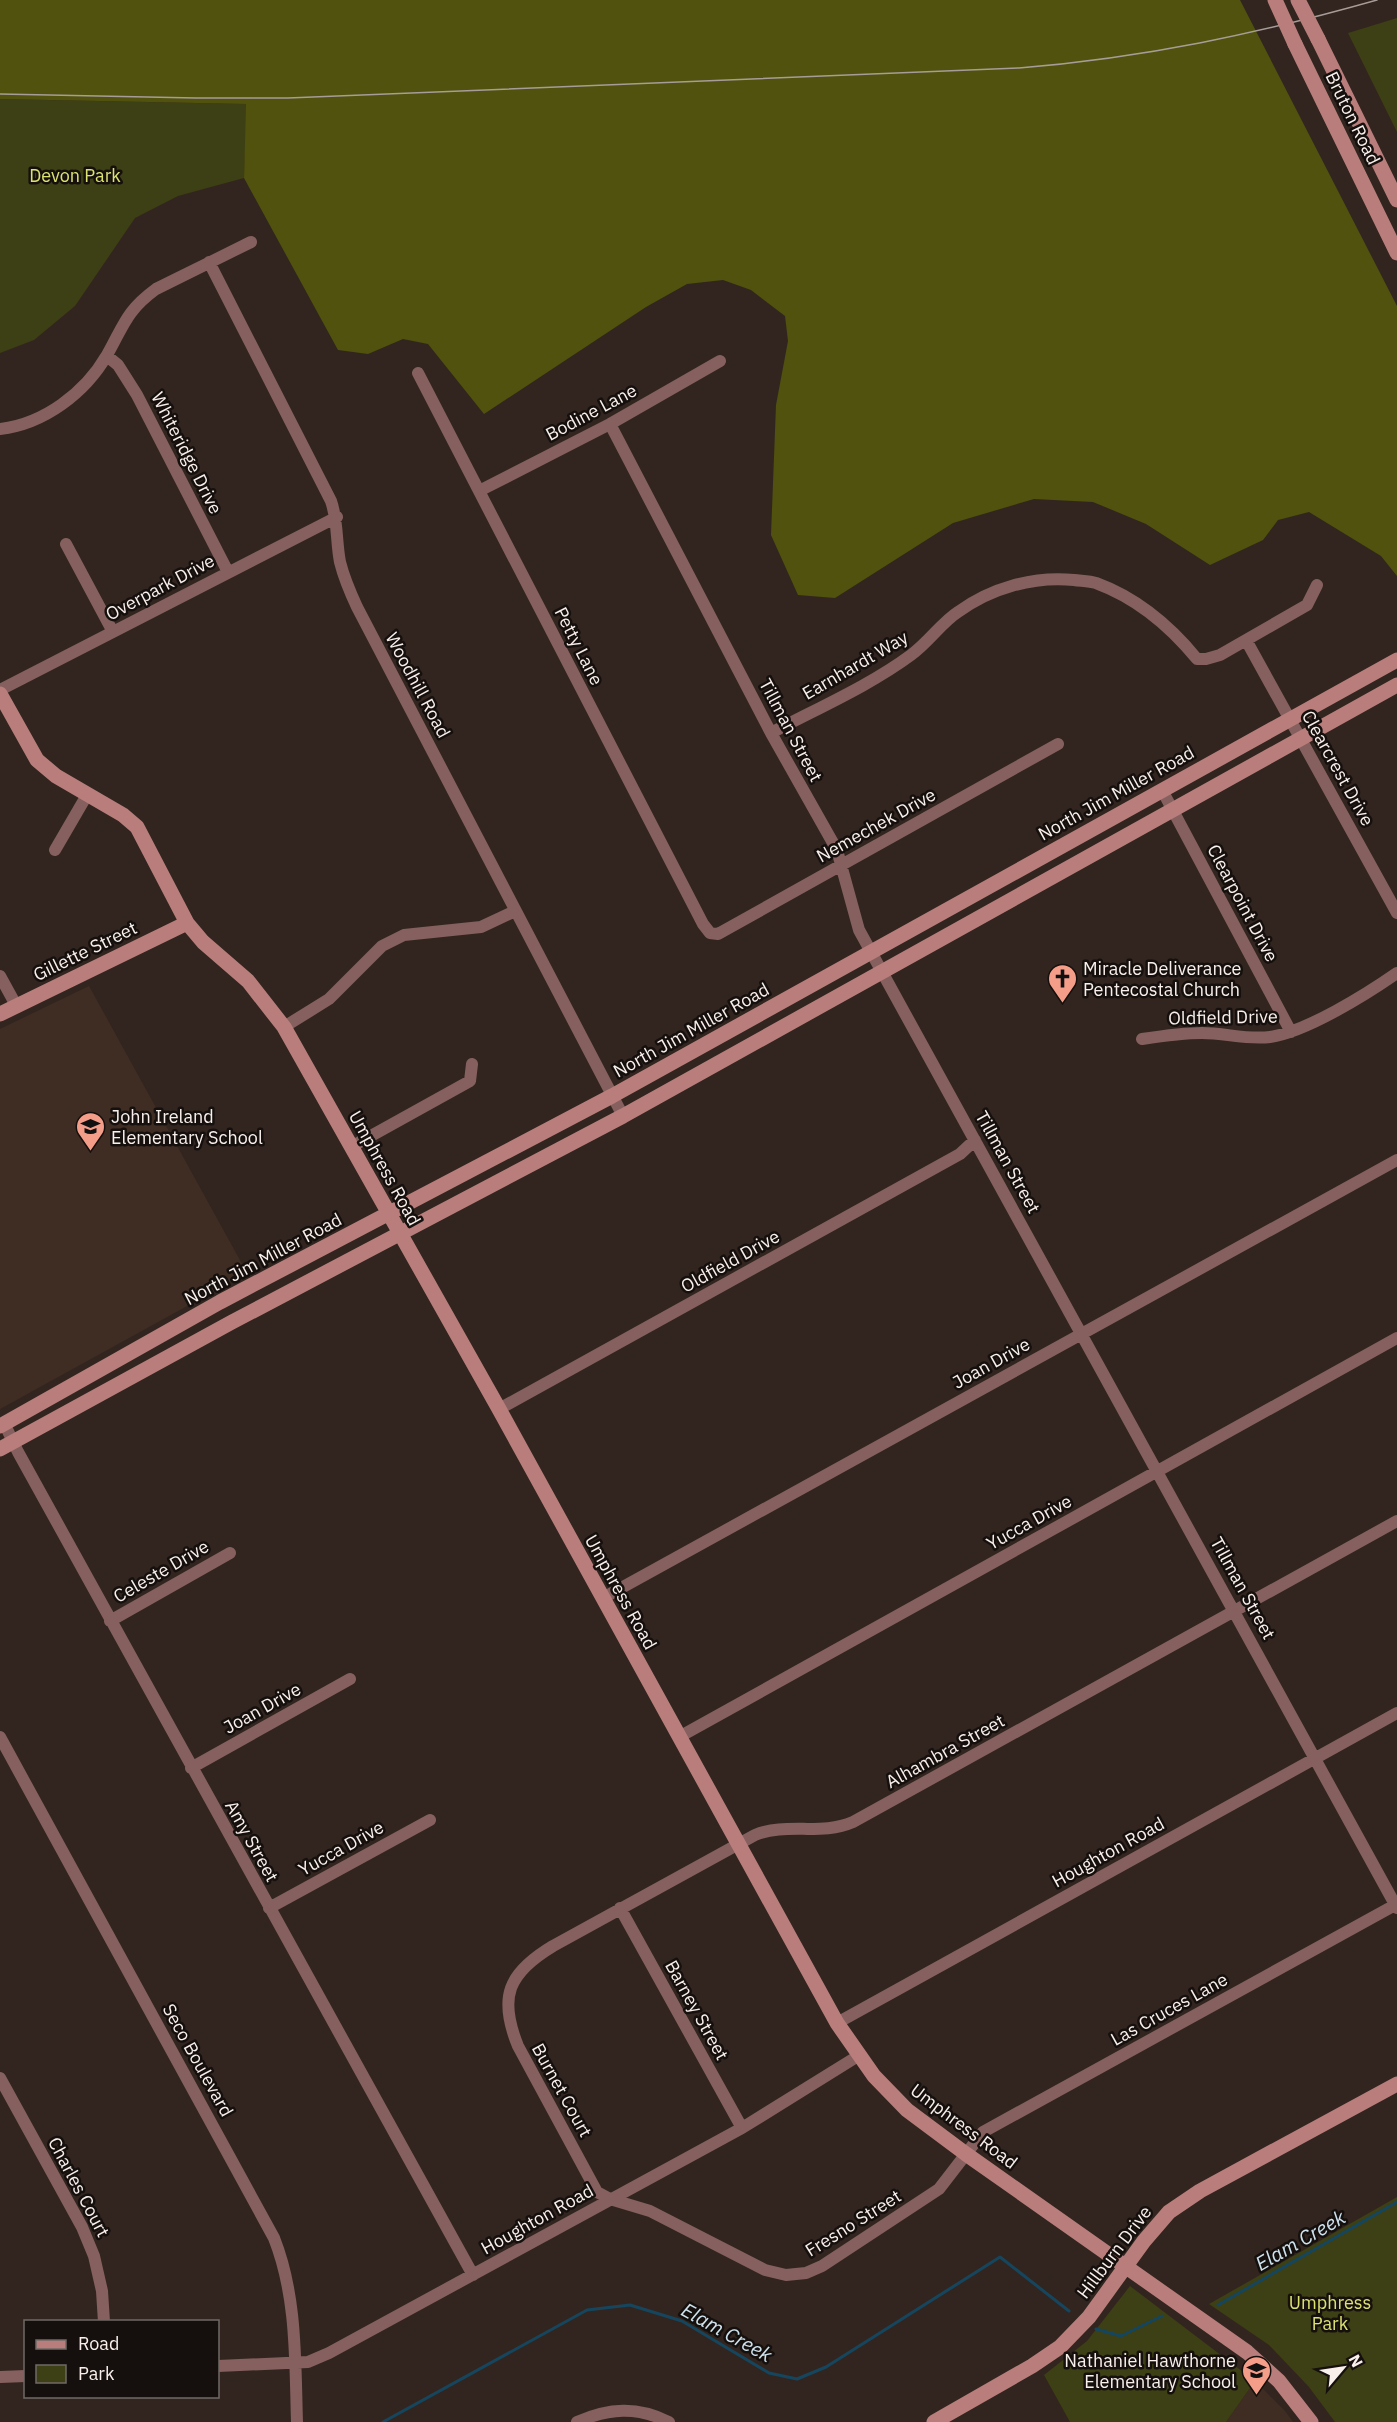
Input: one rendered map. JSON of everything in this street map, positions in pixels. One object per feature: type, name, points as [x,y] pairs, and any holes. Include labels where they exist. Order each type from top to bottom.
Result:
[{"type":"main road","name":"Bruton Road","points":[[1275,0],[1397,253]]},
{"type":"main road","name":"Bruton Road","points":[[1299,0],[1397,200]]},
{"type":"main road","name":"North Jim Miller Road","points":[[2,1424],[220,1302],[612,1096],[1397,660]]},
{"type":"main road","points":[[6,1445],[232,1322],[623,1116],[1397,685]]},
{"type":"main road","name":"Umphress Road","points":[[0,692],[37,760],[57,776],[123,815],[137,827],[188,923],[203,942],[248,981],[284,1027],[499,1409],[837,2023],[858,2056],[900,2104],[966,2154],[1256,2359],[1279,2381],[1311,2422]]},
{"type":"main road","name":"Gillette Street","points":[[0,1014],[188,923]]},
{"type":"main road","points":[[220,1302],[232,1322]]},
{"type":"main road","name":"Hillburn Drive","points":[[934,2422],[1060,2348],[1089,2317],[1144,2241],[1177,2206],[1200,2191],[1397,2084]]},
{"type":"street","points":[[0,429],[32,422],[62,404],[93,375],[107,356],[123,322],[142,299],[251,242]]},
{"type":"street","name":"Woodhill Road","points":[[209,262],[331,501],[337,517],[339,560],[345,582],[623,1116]]},
{"type":"street","name":"Whiteridge Drive","points":[[107,356],[118,365],[137,395],[228,572]]},
{"type":"street","name":"Bodine Lane","points":[[479,491],[610,424],[720,361]]},
{"type":"street","name":"Petty Lane","points":[[418,373],[703,924],[711,933]]},
{"type":"street","name":"Tillman Street","points":[[610,424],[771,733],[837,850],[855,920],[1396,1906]]},
{"type":"street","name":"Overpark Drive","points":[[0,692],[337,517]]},
{"type":"street","points":[[66,544],[113,632]]},
{"type":"street","name":"Earnhardt Way","points":[[771,733],[891,668],[932,638],[955,613],[984,595],[1019,583],[1057,578],[1095,582],[1131,600],[1160,621],[1177,635],[1197,659],[1220,655],[1307,605],[1317,585]]},
{"type":"street","name":"Clearcrest Drive","points":[[1246,640],[1397,913]]},
{"type":"street","name":"Nemechek Drive","points":[[711,933],[718,934],[1058,744]]},
{"type":"street","name":"Clearpoint Drive","points":[[1162,790],[1292,1032]]},
{"type":"street","points":[[55,850],[87,795]]},
{"type":"street","points":[[284,1027],[329,999],[382,946],[404,935],[481,927],[515,911]]},
{"type":"street","name":"Oldfield Drive","points":[[1142,1039],[1203,1033],[1243,1038],[1270,1037],[1292,1032],[1309,1025],[1397,973]]},
{"type":"street","points":[[0,976],[17,1007]]},
{"type":"street","points":[[351,1147],[470,1081],[472,1064]]},
{"type":"street","name":"Oldfield Drive","points":[[499,1409],[960,1154],[975,1140]]},
{"type":"street","name":"Joan Drive","points":[[603,1598],[1397,1160]]},
{"type":"street","name":"Yucca Drive","points":[[679,1737],[1397,1338]]},
{"type":"street","name":"Amy Street","points":[[2,1424],[6,1445],[110,1621],[472,2275]]},
{"type":"street","name":"Alhambra Street","points":[[511,1988],[523,1968],[539,1954],[738,1844],[768,1830],[792,1828],[819,1830],[854,1822],[1397,1521]]},
{"type":"street","name":"Celeste Drive","points":[[110,1621],[230,1553]]},
{"type":"street","name":"Joan Drive","points":[[191,1768],[350,1679]]},
{"type":"street","name":"Houghton Road","points":[[837,2023],[1397,1713]]},
{"type":"street","name":"Seco Boulevard","points":[[0,1737],[274,2238],[289,2284],[297,2422]]},
{"type":"street","name":"Yucca Drive","points":[[269,1908],[430,1820]]},
{"type":"street","name":"Las Cruces Lane","points":[[966,2154],[983,2132],[1396,1906]]},
{"type":"street","name":"Barney Street","points":[[620,1908],[742,2128]]},
{"type":"street","name":"Burnet Court","points":[[511,1988],[507,2004],[508,2023],[518,2046],[597,2192],[610,2199]]},
{"type":"street","name":"Houghton Road","points":[[219,2366],[308,2362],[330,2354],[742,2128],[858,2056]]},
{"type":"street","name":"Charles Court","points":[[0,2078],[82,2227],[94,2256],[102,2290],[104,2320]]},
{"type":"street","name":"Fresno Street","points":[[610,2199],[650,2211],[765,2270],[786,2275],[806,2273],[822,2266],[931,2195],[946,2181],[966,2154]]},
{"type":"street","points":[[0,2377],[24,2376]]},
{"type":"street","points":[[577,2422],[597,2414],[620,2409],[641,2411],[669,2422]]},
{"type":"shaded area","points":[[0,0],[1240,0],[1397,306],[1397,576],[1381,556],[1309,512],[1278,520],[1263,540],[1210,565],[1146,524],[1093,502],[1034,499],[953,523],[835,598],[798,595],[771,535],[776,405],[788,341],[785,316],[751,290],[723,280],[687,284],[646,307],[484,414],[428,344],[403,339],[368,354],[338,350],[244,178],[246,104],[0,99]]},
{"type":"shaded area","name":"John Ireland Elementary School","points":[[89,986],[247,1273],[0,1409],[0,1029]]},
{"type":"shaded area","name":"Nathaniel Hawthorne Elementary School","points":[[1255,2381],[1285,2411],[1293,2422],[1226,2422]]},
{"type":"green space","points":[[1397,18],[1397,132],[1348,33]]},
{"type":"green space","name":"Devon Park","points":[[0,99],[247,104],[244,178],[178,196],[135,218],[75,306],[34,340],[0,353]]},
{"type":"green space","name":"Umphress Park","points":[[1397,2197],[1397,2422],[1335,2422],[1309,2387],[1269,2345],[1209,2304]]},
{"type":"green space","points":[[1130,2286],[1255,2381],[1226,2422],[1070,2422],[1044,2375],[1087,2341]]},
{"type":"waterway","name":"Elam Creek","points":[[1218,2305],[1397,2202]]},
{"type":"waterway","name":"Elam Creek","points":[[383,2422],[587,2310],[630,2305],[682,2321],[769,2373],[797,2379],[826,2367],[1000,2257],[1069,2311]]},
{"type":"waterway","name":"Elam Creek","points":[[1096,2329],[1121,2336],[1162,2316]]},
{"type":"tram line","points":[[0,94],[288,98],[1019,68],[1110,58],[1200,43],[1288,24],[1377,0]]},
{"type":"place","name":"Miracle Deliverance Pentecostal Church","points":[[1062,1004]]},
{"type":"place","name":"John Ireland Elementary School","points":[[90,1152]]},
{"type":"place","name":"Nathaniel Hawthorne Elementary School","points":[[1257,2396]]}]
